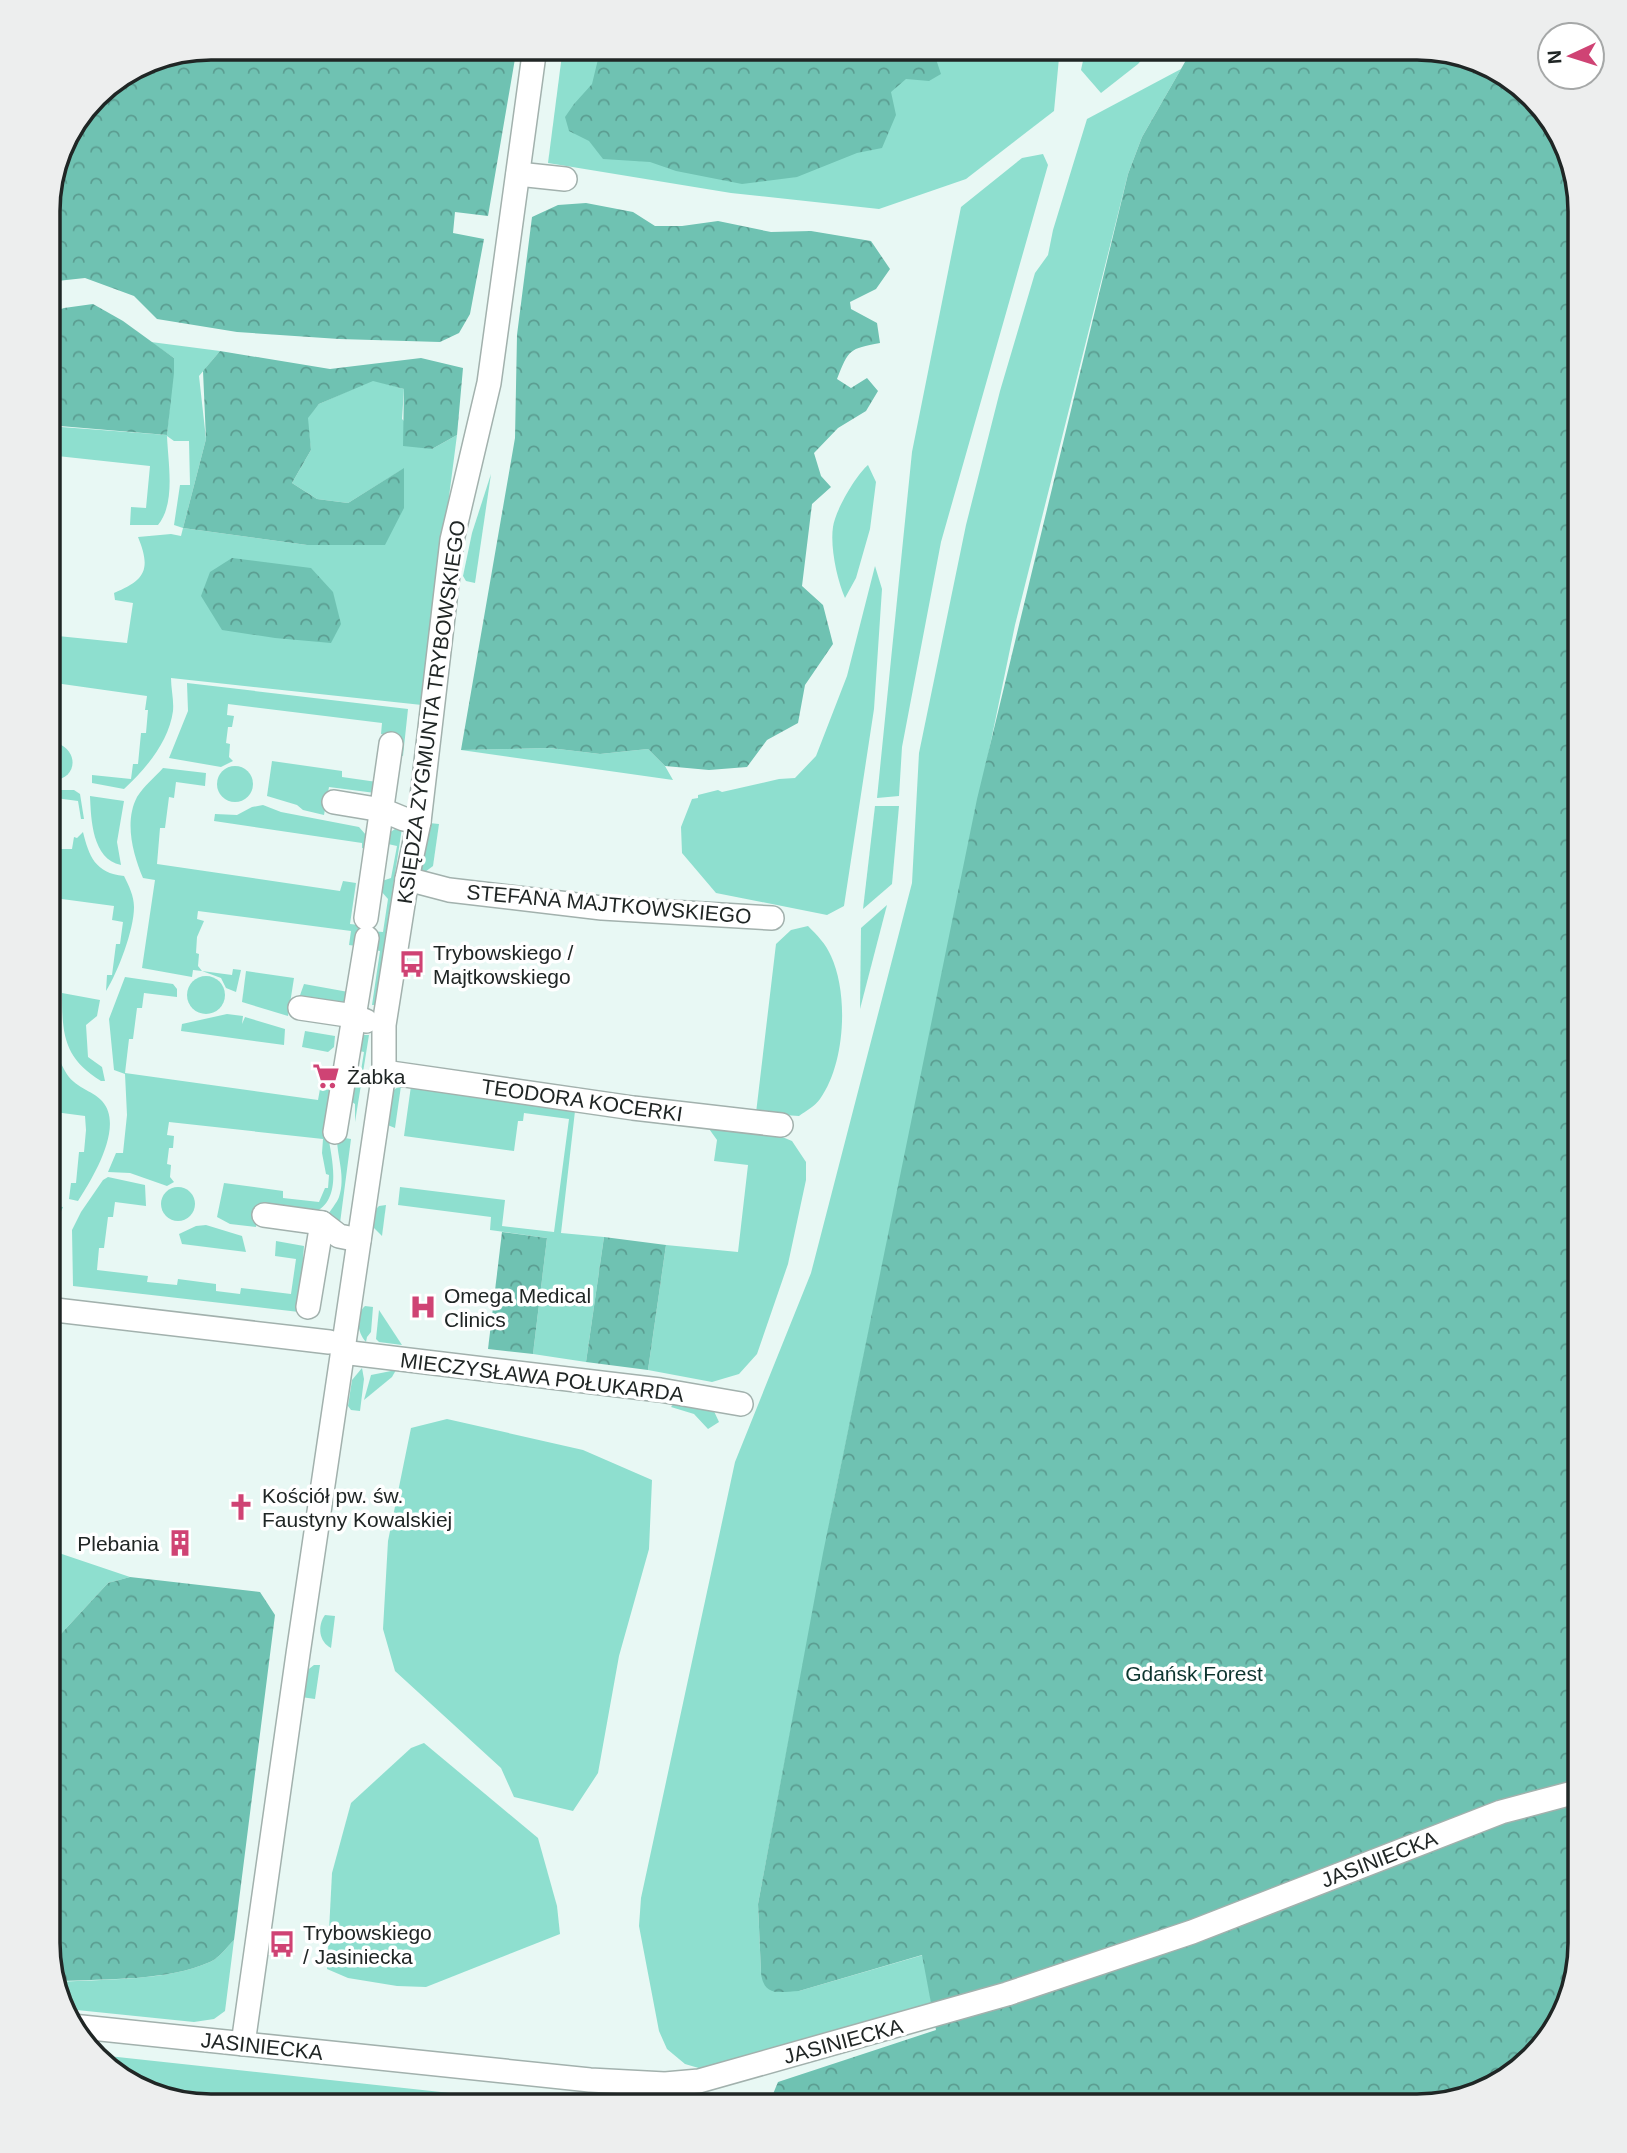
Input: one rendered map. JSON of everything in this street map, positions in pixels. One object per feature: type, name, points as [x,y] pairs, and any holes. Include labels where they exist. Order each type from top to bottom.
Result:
[{"type":"street","name":"KSIĘDZA ZYGMUNTA TRYBOWSKIEGO","points":[[243,2044],[336,1347],[359,1240],[384,1072],[384,1025],[419,821],[452,540],[489,383],[533,60]]},
{"type":"street","points":[[518,174],[565,179]]},
{"type":"street","points":[[335,1132],[367,928],[391,744]]},
{"type":"street","points":[[334,802],[382,810],[404,819],[419,821]]},
{"type":"street","name":"STEFANA MAJTKOWSKIEGO","points":[[407,879],[449,890],[602,908],[772,918]]},
{"type":"street","points":[[300,1008],[354,1016],[384,1025]]},
{"type":"street","name":"TEODORA KOCERKI","points":[[384,1072],[633,1108],[781,1125]]},
{"type":"street","points":[[264,1215],[322,1223],[339,1236],[359,1240]]},
{"type":"street","points":[[308,1307],[322,1223]]},
{"type":"street","name":"MIECZYSŁAWA POŁUKARDA","points":[[60,1311],[647,1388],[741,1404]]},
{"type":"street","name":"JASINIECKA","points":[[86,2027],[590,2080],[665,2084],[699,2081],[1007,1994],[1192,1932],[1501,1812],[1568,1794]]},
{"type":"green space","points":[[200,60],[515,60],[488,216],[455,212],[453,233],[484,239],[470,314],[459,333],[440,342],[237,332],[157,319],[134,296],[85,278],[60,281],[60,200],[65,171],[75,144],[91,118],[111,97],[144,75],[181,62]]},
{"type":"green space","points":[[561,60],[1059,60],[1054,111],[966,179],[879,209],[731,193],[548,163]]},
{"type":"green space","points":[[598,60],[936,60],[941,74],[929,81],[906,79],[891,92],[896,115],[882,148],[857,153],[797,177],[742,184],[676,171],[650,162],[603,159],[589,141],[569,131],[565,117],[592,84]]},
{"type":"green space","points":[[1083,60],[1142,60],[1101,93],[1081,70]]},
{"type":"green space","name":"Gdańsk Forest","points":[[1186,60],[1427,60],[1465,68],[1483,75],[1509,91],[1542,127],[1562,171],[1568,210],[1566,1962],[1556,2000],[1530,2042],[1516,2056],[1483,2078],[1446,2091],[1417,2094],[773,2094],[778,2082],[936,2030],[922,1955],[799,1991],[769,1990],[761,1973],[758,1904],[823,1553],[977,799],[1128,174],[1142,137]]},
{"type":"green space","points":[[1181,69],[1142,137],[1128,174],[1015,625],[834,1500],[758,1904],[761,1973],[799,1991],[923,1955],[932,2006],[702,2069],[685,2064],[667,2049],[659,2031],[639,1926],[641,1898],[735,1462],[811,1273],[912,883],[919,753],[966,525],[1000,391],[1035,273],[1048,255],[1087,119]]},
{"type":"green space","points":[[1043,154],[1048,165],[941,542],[902,747],[899,796],[877,798],[912,452],[961,207],[1022,158]]},
{"type":"green space","points":[[586,203],[633,212],[655,226],[682,226],[718,221],[771,232],[811,231],[871,241],[890,269],[876,289],[850,302],[851,309],[877,323],[880,343],[851,352],[837,379],[851,388],[867,378],[878,391],[866,411],[838,428],[814,453],[821,476],[831,487],[812,504],[802,586],[823,605],[833,644],[805,685],[798,723],[767,740],[747,767],[709,770],[665,766],[648,749],[600,754],[550,748],[461,750],[515,438],[517,335],[532,217],[558,205]]},
{"type":"green space","points":[[93,304],[123,321],[174,358],[167,435],[60,426],[60,310]]},
{"type":"green space","points":[[151,342],[220,351],[199,376],[206,439],[183,528],[174,525],[180,485],[190,485],[189,441],[174,441],[167,436],[169,494],[164,516],[158,525],[130,525],[131,507],[146,508],[150,466],[60,456],[60,427],[167,435],[174,358]]},
{"type":"green space","points":[[220,351],[330,369],[421,358],[463,368],[457,435],[432,449],[403,446],[404,389],[373,381],[319,404],[308,418],[311,450],[292,483],[317,499],[348,503],[404,468],[404,508],[385,545],[307,545],[183,528],[206,439],[203,371]]},
{"type":"green space","points":[[373,380],[404,389],[402,419],[432,449],[457,435],[422,705],[171,678],[171,722],[162,744],[148,763],[124,789],[92,783],[92,775],[131,779],[133,764],[138,764],[141,733],[146,733],[147,696],[60,684],[60,636],[127,643],[133,603],[115,600],[114,593],[133,583],[143,572],[144,557],[138,537],[171,534],[181,536],[183,528],[307,545],[403,469],[348,503],[317,499],[292,483],[311,450],[307,418],[319,404]]},
{"type":"green space","points":[[868,465],[876,482],[870,529],[856,578],[845,598],[835,563],[833,527],[847,494]]},
{"type":"green space","points":[[491,474],[475,583],[466,581],[463,576],[472,533]]},
{"type":"green space","points":[[232,558],[311,568],[333,592],[341,624],[331,643],[222,630],[201,596],[210,572]]},
{"type":"green space","points":[[875,566],[882,589],[874,709],[844,906],[827,915],[716,893],[682,853],[681,827],[692,799],[718,790],[722,792],[795,778],[816,756],[847,676]]},
{"type":"green space","points":[[187,683],[408,709],[403,756],[397,755],[387,735],[381,734],[382,723],[228,704],[227,715],[234,716],[232,727],[228,727],[226,743],[230,744],[229,757],[233,761],[221,767],[169,758],[188,711]]},
{"type":"green space","points":[[60,745],[70,754],[72,760],[72,767],[60,779]]},
{"type":"green space","points":[[550,748],[600,754],[648,749],[665,766],[673,780],[461,750]]},
{"type":"green space","points":[[272,761],[342,771],[342,777],[377,782],[375,793],[329,787],[324,815],[303,810],[297,805],[267,796]]},
{"type":"green space","points":[[235,766],[248,771],[253,784],[248,797],[235,802],[222,797],[217,784],[222,771]]},
{"type":"green space","points":[[163,768],[206,773],[205,786],[176,782],[174,798],[169,797],[165,828],[160,828],[157,864],[340,891],[343,881],[356,883],[350,924],[359,925],[356,946],[349,945],[351,931],[198,911],[197,919],[204,921],[197,937],[196,953],[199,954],[198,966],[202,971],[193,970],[192,977],[142,968],[155,880],[143,878],[139,869],[131,838],[131,817],[137,797]]},
{"type":"green space","points":[[60,790],[74,790],[80,794],[84,819],[81,819],[78,801],[60,799]]},
{"type":"green space","points":[[90,796],[124,801],[117,842],[121,865],[111,861],[99,847],[93,826]]},
{"type":"green space","points":[[263,805],[281,812],[359,827],[366,835],[366,849],[362,848],[362,843],[214,821],[215,814],[237,815]]},
{"type":"green space","points":[[875,806],[899,806],[892,884],[863,909]]},
{"type":"green space","points":[[429,823],[439,824],[433,866],[421,872],[421,861]]},
{"type":"green space","points":[[402,828],[375,1005],[372,1005],[380,951],[368,949],[371,931],[383,932],[388,899],[381,891],[382,881],[391,878],[397,846],[388,844],[389,833]]},
{"type":"green space","points":[[83,832],[95,862],[106,871],[124,876],[134,903],[128,939],[106,991],[107,975],[112,975],[116,944],[120,944],[123,922],[112,920],[114,906],[60,899],[61,849],[72,849],[74,837],[77,838]]},
{"type":"green space","points":[[887,905],[860,1009],[861,928]]},
{"type":"green space","points":[[808,926],[829,952],[837,972],[842,1029],[835,1067],[820,1099],[799,1116],[756,1113],[776,944],[791,930]]},
{"type":"green space","points":[[233,969],[241,970],[236,992],[226,988],[221,978],[202,971],[232,975]]},
{"type":"green space","points":[[246,971],[294,978],[288,1016],[242,1002]]},
{"type":"green space","points":[[206,976],[219,982],[225,995],[219,1008],[206,1014],[193,1008],[187,995],[193,982]]},
{"type":"green space","points":[[125,977],[173,984],[177,989],[177,997],[144,993],[142,1008],[137,1008],[133,1039],[129,1039],[125,1073],[318,1100],[320,1089],[331,1090],[324,1134],[328,1135],[333,1179],[329,1199],[322,1207],[313,1213],[259,1204],[256,1227],[230,1224],[217,1217],[224,1183],[283,1191],[283,1198],[319,1202],[325,1188],[328,1188],[329,1175],[326,1174],[322,1153],[323,1139],[169,1122],[167,1135],[174,1136],[167,1164],[171,1165],[170,1177],[174,1182],[167,1186],[130,1173],[108,1172],[116,1153],[123,1153],[127,1115],[125,1074],[114,1070],[109,1019]]},
{"type":"green space","points":[[304,984],[354,993],[350,1005],[299,998]]},
{"type":"green space","points":[[62,993],[100,1000],[97,1016],[86,1025],[88,1057],[102,1067],[105,1081],[89,1072],[72,1054],[63,1021]]},
{"type":"green space","points":[[227,1014],[243,1016],[242,1024],[245,1017],[285,1029],[284,1045],[181,1031],[182,1024]]},
{"type":"green space","points":[[305,1031],[335,1036],[334,1047],[328,1052],[302,1047]]},
{"type":"green space","points":[[361,1035],[369,1035],[355,1122],[355,1104],[349,1100],[351,1084],[360,1077],[364,1052],[355,1050]]},
{"type":"green space","points":[[60,1061],[73,1081],[102,1101],[110,1124],[104,1152],[78,1201],[69,1199],[71,1183],[76,1183],[79,1152],[84,1152],[85,1116],[60,1113]]},
{"type":"green space","points":[[401,1086],[395,1128],[385,1124],[387,1107],[392,1092]]},
{"type":"green space","points":[[411,1086],[575,1111],[561,1233],[604,1237],[586,1362],[533,1354],[547,1238],[490,1230],[491,1217],[398,1205],[400,1187],[505,1200],[502,1226],[554,1232],[569,1119],[524,1113],[523,1121],[518,1121],[514,1151],[404,1136]]},
{"type":"green space","points":[[707,1126],[760,1128],[792,1141],[806,1162],[806,1180],[788,1264],[757,1354],[739,1374],[712,1382],[648,1370],[666,1245],[738,1252],[748,1165],[714,1161],[717,1140]]},
{"type":"green space","points":[[339,1137],[351,1139],[340,1223],[327,1217],[341,1190]]},
{"type":"green space","points":[[108,1177],[145,1185],[146,1206],[115,1202],[113,1217],[108,1217],[104,1248],[99,1248],[97,1270],[148,1276],[147,1282],[177,1285],[178,1279],[216,1284],[216,1291],[240,1294],[241,1288],[291,1294],[296,1259],[275,1256],[276,1241],[304,1246],[299,1312],[73,1286],[72,1230],[81,1212],[103,1180]]},
{"type":"green space","points":[[178,1187],[190,1192],[195,1204],[190,1216],[178,1221],[166,1216],[161,1204],[166,1192]]},
{"type":"green space","points":[[386,1205],[382,1236],[371,1225],[373,1212],[379,1206]]},
{"type":"green space","points":[[206,1225],[242,1236],[246,1252],[182,1244],[179,1234],[196,1226]]},
{"type":"green space","points":[[502,1232],[547,1238],[533,1354],[488,1349]]},
{"type":"green space","points":[[604,1237],[666,1245],[648,1370],[586,1362]]},
{"type":"green space","points":[[365,1306],[373,1307],[371,1332],[366,1342],[358,1324]]},
{"type":"green space","points":[[379,1310],[402,1345],[379,1342],[376,1339]]},
{"type":"green space","points":[[362,1368],[364,1379],[360,1411],[351,1410],[348,1406],[352,1380]]},
{"type":"green space","points":[[396,1370],[392,1377],[364,1400],[371,1375]]},
{"type":"green space","points":[[676,1401],[712,1407],[719,1422],[708,1429],[694,1414],[671,1407]]},
{"type":"green space","points":[[447,1419],[583,1450],[652,1480],[649,1549],[619,1656],[598,1773],[573,1811],[514,1797],[501,1768],[395,1671],[383,1629],[388,1541],[411,1428]]},
{"type":"green space","points":[[60,1553],[130,1577],[108,1583],[60,1635]]},
{"type":"green space","points":[[130,1577],[260,1592],[275,1615],[234,1940],[213,1960],[175,1973],[136,1978],[65,1981],[60,1943],[60,1635],[108,1583]]},
{"type":"green space","points":[[325,1615],[335,1616],[331,1648],[324,1642],[321,1633]]},
{"type":"green space","points":[[314,1665],[320,1665],[315,1699],[301,1697],[305,1672]]},
{"type":"green space","points":[[424,1743],[538,1838],[557,1906],[560,1934],[426,1987],[397,1986],[348,1978],[327,1969],[332,1873],[351,1803],[411,1748]]},
{"type":"green space","points":[[234,1940],[225,2011],[214,2019],[194,2022],[76,2010],[65,1982],[175,1973],[220,1955]]},
{"type":"green space","points":[[111,2056],[460,2094],[191,2092],[153,2082]]},
{"type":"place","name":"Trybowskiego / Majtkowskiego","points":[[412,964]]},
{"type":"place","name":"Żabka","points":[[326,1076]]},
{"type":"place","name":"Omega Medical Clinics","points":[[423,1307]]},
{"type":"place","name":"Kościół pw. św. Faustyny Kowalskiej","points":[[241,1507]]},
{"type":"place","name":"Plebania","points":[[180,1543]]},
{"type":"place","name":"Trybowskiego / Jasiniecka","points":[[282,1944]]}]
